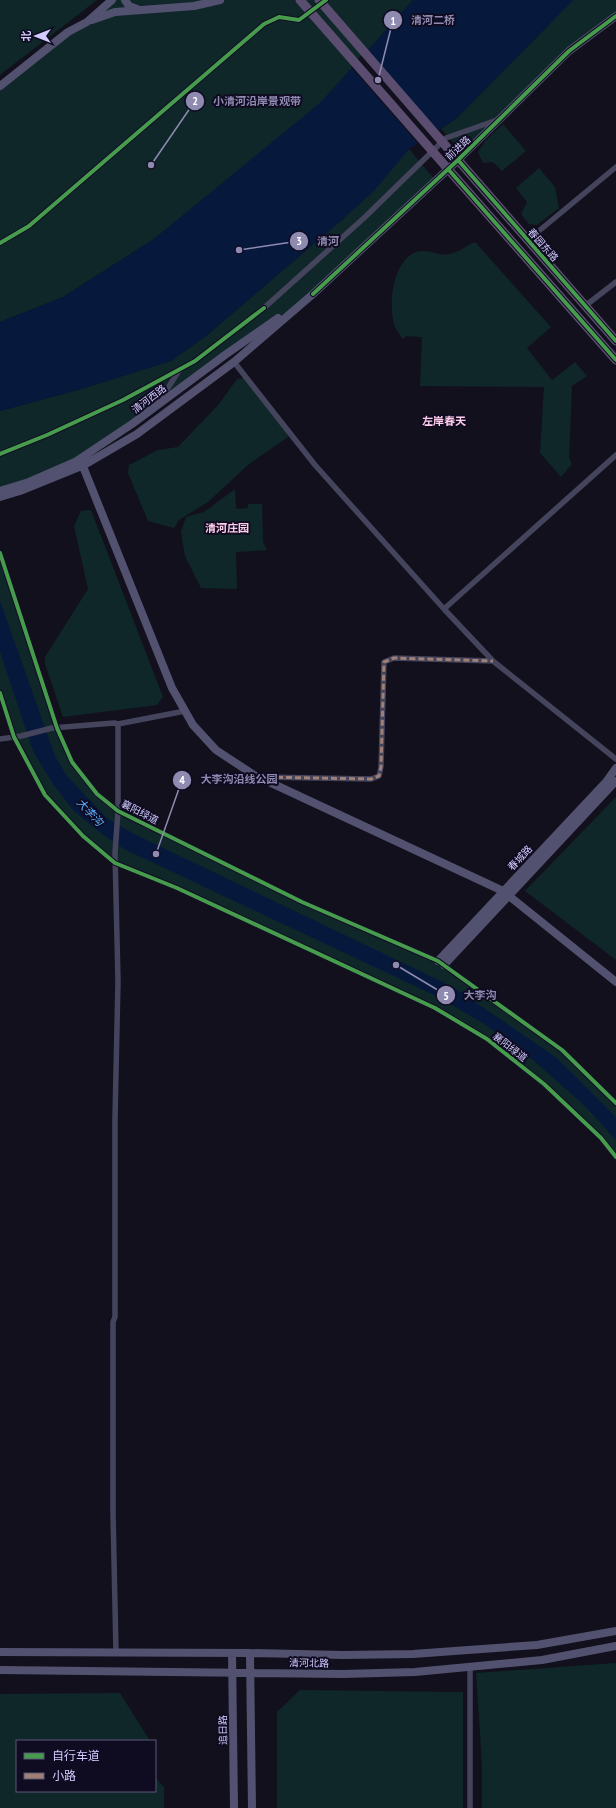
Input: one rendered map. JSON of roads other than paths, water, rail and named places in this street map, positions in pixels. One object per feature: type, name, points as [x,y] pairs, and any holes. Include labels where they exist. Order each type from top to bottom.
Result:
[{"type":"main road","points":[[87,22],[112,0]]},
{"type":"main road","points":[[125,0],[128,6],[138,9]]},
{"type":"main road","points":[[0,86],[68,32],[87,22],[115,12],[138,9],[194,6],[220,0]]},
{"type":"main road","name":"春园东路","points":[[300,0],[616,360]]},
{"type":"main road","name":"春园东路","points":[[319,0],[616,341]]},
{"type":"main road","name":"前进路","points":[[313,294],[458,160],[569,51],[616,16]]},
{"type":"main road","points":[[0,497],[20,491],[137,434],[234,362],[313,294]]},
{"type":"main road","name":"清河西路","points":[[80,462],[225,355],[313,294]]},
{"type":"main road","points":[[0,490],[29,482],[80,462]]},
{"type":"main road","points":[[80,462],[172,688],[192,725],[216,750],[259,777],[506,894],[616,982]]},
{"type":"main road","name":"春城路","points":[[506,894],[606,782],[616,768]]},
{"type":"main road","name":"春城路","points":[[441,963],[616,781]]},
{"type":"main road","name":"清河北路","points":[[0,1652],[343,1655],[413,1654],[537,1645],[616,1631]]},
{"type":"main road","name":"清河北路","points":[[0,1670],[394,1673],[542,1660],[616,1646]]},
{"type":"main road","name":"追日路","points":[[232,1653],[234,1808]]},
{"type":"main road","points":[[250,1653],[252,1808]]},
{"type":"street","points":[[0,244],[30,226],[264,24],[279,17],[299,20],[326,0]]},
{"type":"street","points":[[0,454],[60,429],[123,400],[195,361],[264,308],[364,218],[446,138],[501,119]]},
{"type":"street","points":[[528,240],[616,167]]},
{"type":"street","points":[[585,306],[616,282]]},
{"type":"street","points":[[234,362],[315,465],[493,661],[616,759]]},
{"type":"street","points":[[157,405],[180,369]]},
{"type":"street","points":[[444,608],[616,455]]},
{"type":"street","name":"襄阳绿道","points":[[0,553],[55,728],[72,762],[97,794],[118,810],[302,902],[441,963],[562,1050],[616,1103]]},
{"type":"street","points":[[259,777],[371,779],[379,776],[381,767],[384,662],[394,658],[493,661]]},
{"type":"street","name":"襄阳绿道","points":[[0,693],[14,737],[45,795],[83,836],[115,863],[176,888],[435,1008],[487,1039],[544,1084],[600,1138],[616,1157]]},
{"type":"street","points":[[0,739],[55,728],[118,724],[185,711]]},
{"type":"street","points":[[116,1652],[113,1512],[113,1330],[115,1317],[115,1118],[118,981],[115,863],[118,810],[118,724]]},
{"type":"street","points":[[470,1667],[470,1808]]},
{"type":"water","points":[[413,0],[573,0],[458,117],[409,149],[374,191],[206,336],[171,361],[81,389],[0,411],[0,322],[63,297],[154,239],[321,102]]},
{"type":"water","points":[[0,601],[55,756],[66,775],[107,818],[132,833],[453,987],[557,1058],[616,1117],[616,1140],[585,1106],[532,1059],[486,1025],[432,994],[124,849],[97,830],[74,811],[53,784],[33,751],[0,652]]},
{"type":"place","name":"清河二桥","points":[[378,80]]},
{"type":"place","name":"小清河沿岸景观带","points":[[151,165]]},
{"type":"place","name":"清河","points":[[239,250]]},
{"type":"place","name":"大李沟沿线公园","points":[[156,854]]},
{"type":"place","name":"大李沟","points":[[396,965]]},
{"type":"district","name":"左岸春天","points":[[444,421]]},
{"type":"district","name":"清河庄园","points":[[227,528]]}]
